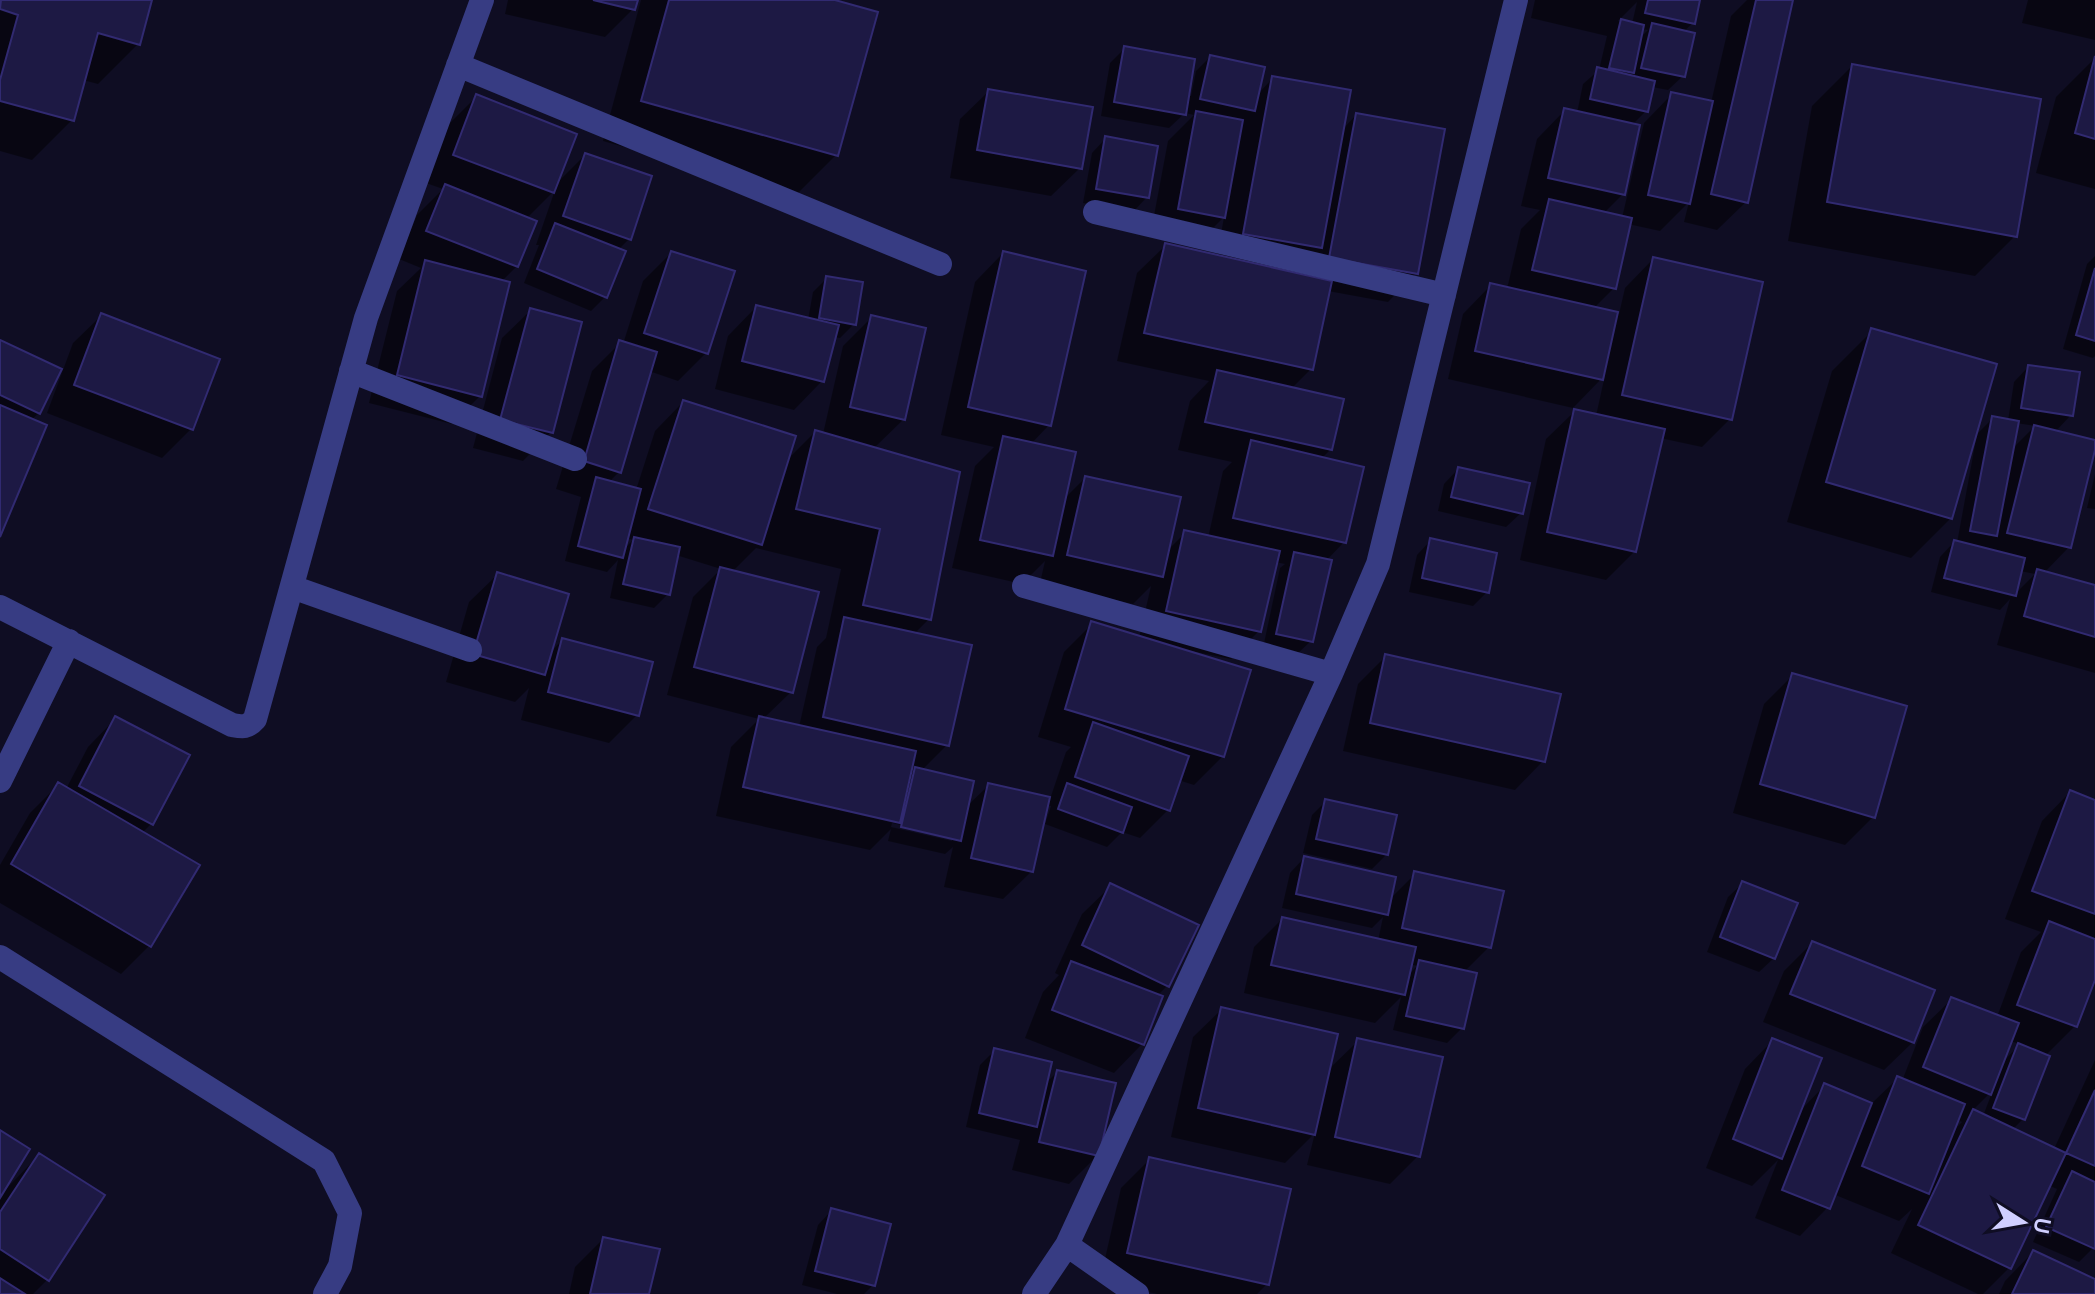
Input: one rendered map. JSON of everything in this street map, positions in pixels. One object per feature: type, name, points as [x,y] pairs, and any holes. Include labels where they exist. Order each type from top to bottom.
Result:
[{"type":"street","points":[[0,607],[232,725],[249,725],[258,713],[366,318],[482,0]]},
{"type":"street","points":[[1034,1294],[1067,1245],[1331,674],[1378,564],[1516,0]]},
{"type":"street","points":[[458,65],[940,264]]},
{"type":"street","points":[[1095,212],[1444,295]]},
{"type":"street","points":[[351,371],[575,459]]},
{"type":"street","points":[[1024,586],[1331,674]]},
{"type":"street","points":[[292,587],[470,650]]},
{"type":"street","points":[[0,781],[69,641]]},
{"type":"street","points":[[0,957],[324,1161],[350,1213],[340,1266],[325,1294]]},
{"type":"street","points":[[1067,1245],[1137,1294]]},
{"type":"building","points":[[1,0],[152,0],[140,45],[98,33],[74,121],[0,101],[0,80],[18,15],[0,9]]},
{"type":"building","points":[[593,0],[638,0],[635,10]]},
{"type":"building","points":[[669,0],[835,0],[878,12],[838,156],[641,101]]},
{"type":"building","points":[[1648,0],[1700,0],[1695,24],[1645,13]]},
{"type":"building","points":[[1756,0],[1793,0],[1748,203],[1711,194]]},
{"type":"building","points":[[1621,19],[1644,25],[1634,73],[1609,68]]},
{"type":"building","points":[[1652,23],[1695,33],[1685,77],[1641,68]]},
{"type":"building","points":[[1124,46],[1195,59],[1186,115],[1114,102]]},
{"type":"building","points":[[1210,55],[1265,67],[1255,111],[1200,99]]},
{"type":"building","points":[[2095,56],[2095,139],[2075,133]]},
{"type":"building","points":[[1852,64],[2041,99],[2017,237],[1827,202]]},
{"type":"building","points":[[1597,67],[1655,81],[1648,112],[1590,99]]},
{"type":"building","points":[[1272,76],[1351,90],[1322,248],[1243,234]]},
{"type":"building","points":[[988,89],[1093,107],[1082,169],[977,150]]},
{"type":"building","points":[[1671,92],[1713,101],[1690,204],[1648,195]]},
{"type":"building","points":[[476,94],[577,134],[554,193],[453,155]]},
{"type":"building","points":[[1564,108],[1640,125],[1625,195],[1548,178]]},
{"type":"building","points":[[1196,111],[1243,120],[1225,218],[1178,209]]},
{"type":"building","points":[[1356,113],[1445,129],[1418,274],[1329,258]]},
{"type":"building","points":[[1105,136],[1158,146],[1149,198],[1096,189]]},
{"type":"building","points":[[585,153],[652,176],[631,240],[563,216]]},
{"type":"building","points":[[445,184],[537,221],[518,267],[426,231]]},
{"type":"building","points":[[1549,199],[1632,218],[1616,289],[1532,270]]},
{"type":"building","points":[[555,223],[626,251],[607,298],[537,269]]},
{"type":"building","points":[[1165,243],[1332,281],[1313,370],[1144,333]]},
{"type":"building","points":[[671,251],[735,271],[708,354],[644,333]]},
{"type":"building","points":[[1003,251],[1086,271],[1051,426],[968,407]]},
{"type":"building","points":[[1653,257],[1763,282],[1732,420],[1622,395]]},
{"type":"building","points":[[425,260],[510,282],[482,397],[397,375]]},
{"type":"building","points":[[2095,268],[2095,341],[2076,335]]},
{"type":"building","points":[[826,276],[863,282],[856,325],[819,318]]},
{"type":"building","points":[[1490,283],[1618,312],[1603,380],[1475,351]]},
{"type":"building","points":[[756,305],[839,325],[824,382],[742,361]]},
{"type":"building","points":[[530,308],[582,322],[553,433],[500,420]]},
{"type":"building","points":[[101,313],[220,359],[193,430],[74,385]]},
{"type":"building","points":[[871,315],[926,328],[905,420],[850,407]]},
{"type":"building","points":[[1871,328],[1997,364],[1952,519],[1826,482]]},
{"type":"building","points":[[0,340],[62,369],[40,414],[0,395]]},
{"type":"building","points":[[619,340],[657,352],[621,473],[584,461]]},
{"type":"building","points":[[2028,365],[2080,372],[2073,416],[2021,408]]},
{"type":"building","points":[[1217,370],[1344,399],[1332,450],[1205,422]]},
{"type":"building","points":[[683,400],[796,436],[762,545],[648,509]]},
{"type":"building","points":[[0,405],[47,425],[0,537]]},
{"type":"building","points":[[1574,409],[1665,429],[1636,552],[1547,532]]},
{"type":"building","points":[[1992,416],[2019,421],[1997,536],[1970,531]]},
{"type":"building","points":[[2034,425],[2095,440],[2071,548],[2007,533]]},
{"type":"building","points":[[815,430],[960,472],[931,620],[863,605],[880,529],[796,509]]},
{"type":"building","points":[[1003,436],[1076,452],[1053,556],[980,540]]},
{"type":"building","points":[[1251,440],[1364,467],[1346,543],[1233,518]]},
{"type":"building","points":[[1458,467],[1530,483],[1523,514],[1451,497]]},
{"type":"building","points":[[1085,476],[1181,497],[1163,577],[1067,555]]},
{"type":"building","points":[[596,477],[641,489],[623,558],[578,546]]},
{"type":"building","points":[[1184,530],[1280,551],[1261,632],[1166,611]]},
{"type":"building","points":[[634,537],[680,547],[670,595],[623,584]]},
{"type":"building","points":[[1430,538],[1497,553],[1489,593],[1422,578]]},
{"type":"building","points":[[1954,540],[2025,558],[2016,596],[1944,578]]},
{"type":"building","points":[[1294,552],[1332,560],[1313,642],[1276,634]]},
{"type":"building","points":[[720,567],[819,592],[793,693],[694,667]]},
{"type":"building","points":[[2037,569],[2095,585],[2095,637],[2024,616]]},
{"type":"building","points":[[497,572],[569,594],[545,675],[473,654]]},
{"type":"building","points":[[844,617],[972,645],[949,746],[823,717]]},
{"type":"building","points":[[1091,621],[1251,670],[1224,757],[1065,709]]},
{"type":"building","points":[[562,638],[653,662],[639,716],[548,692]]},
{"type":"building","points":[[1385,654],[1561,694],[1545,762],[1370,723]]},
{"type":"building","points":[[1792,673],[1907,706],[1875,818],[1760,784]]},
{"type":"building","points":[[115,716],[190,755],[153,825],[79,786]]},
{"type":"building","points":[[759,716],[916,751],[900,823],[743,787]]},
{"type":"building","points":[[1093,722],[1189,756],[1170,811],[1075,777]]},
{"type":"building","points":[[915,767],[974,781],[961,841],[901,827]]},
{"type":"building","points":[[58,782],[200,865],[151,947],[11,864]]},
{"type":"building","points":[[988,783],[1050,797],[1033,872],[971,858]]},
{"type":"building","points":[[1067,783],[1132,807],[1123,833],[1058,809]]},
{"type":"building","points":[[2070,790],[2095,800],[2095,914],[2032,891]]},
{"type":"building","points":[[1325,799],[1397,815],[1388,855],[1316,839]]},
{"type":"building","points":[[1304,856],[1396,877],[1388,915],[1296,894]]},
{"type":"building","points":[[1414,871],[1504,891],[1491,948],[1402,928]]},
{"type":"building","points":[[1742,881],[1798,903],[1775,959],[1720,937]]},
{"type":"building","points":[[1110,883],[1199,925],[1169,987],[1082,945]]},
{"type":"building","points":[[1282,917],[1416,947],[1405,995],[1271,965]]},
{"type":"building","points":[[2049,921],[2095,939],[2095,980],[2077,1027],[2017,1005]]},
{"type":"building","points":[[1812,941],[1935,990],[1914,1043],[1790,994]]},
{"type":"building","points":[[1419,960],[1477,973],[1464,1029],[1406,1016]]},
{"type":"building","points":[[1071,961],[1163,996],[1144,1045],[1052,1010]]},
{"type":"building","points":[[1951,997],[2019,1023],[1991,1095],[1923,1067]]},
{"type":"building","points":[[1221,1007],[1338,1034],[1315,1135],[1198,1108]]},
{"type":"building","points":[[1357,1038],[1443,1057],[1420,1157],[1335,1137]]},
{"type":"building","points":[[1772,1038],[1822,1058],[1782,1159],[1733,1139]]},
{"type":"building","points":[[2018,1043],[2050,1056],[2025,1120],[1993,1108]]},
{"type":"building","points":[[994,1048],[1052,1062],[1037,1127],[979,1113]]},
{"type":"building","points":[[1057,1070],[1116,1083],[1099,1156],[1039,1142]]},
{"type":"building","points":[[1897,1076],[1965,1104],[1929,1194],[1862,1166]]},
{"type":"building","points":[[1824,1083],[1872,1103],[1830,1209],[1782,1190]]},
{"type":"building","points":[[2095,1090],[2095,1166],[2066,1153]]},
{"type":"building","points":[[1973,1109],[2066,1153],[2011,1269],[1918,1225]]},
{"type":"building","points":[[0,1130],[30,1149],[0,1198]]},
{"type":"building","points":[[39,1153],[105,1195],[49,1281],[0,1249],[0,1212]]},
{"type":"building","points":[[1149,1157],[1291,1189],[1269,1285],[1127,1253]]},
{"type":"building","points":[[2072,1171],[2095,1182],[2095,1249],[2046,1227]]},
{"type":"building","points":[[831,1208],[891,1224],[875,1286],[815,1271]]},
{"type":"building","points":[[603,1237],[660,1249],[649,1294],[590,1294]]},
{"type":"building","points":[[2033,1250],[2095,1279],[2095,1294],[2012,1294]]},
{"type":"building","points":[[0,1278],[25,1294],[0,1294]]}]
